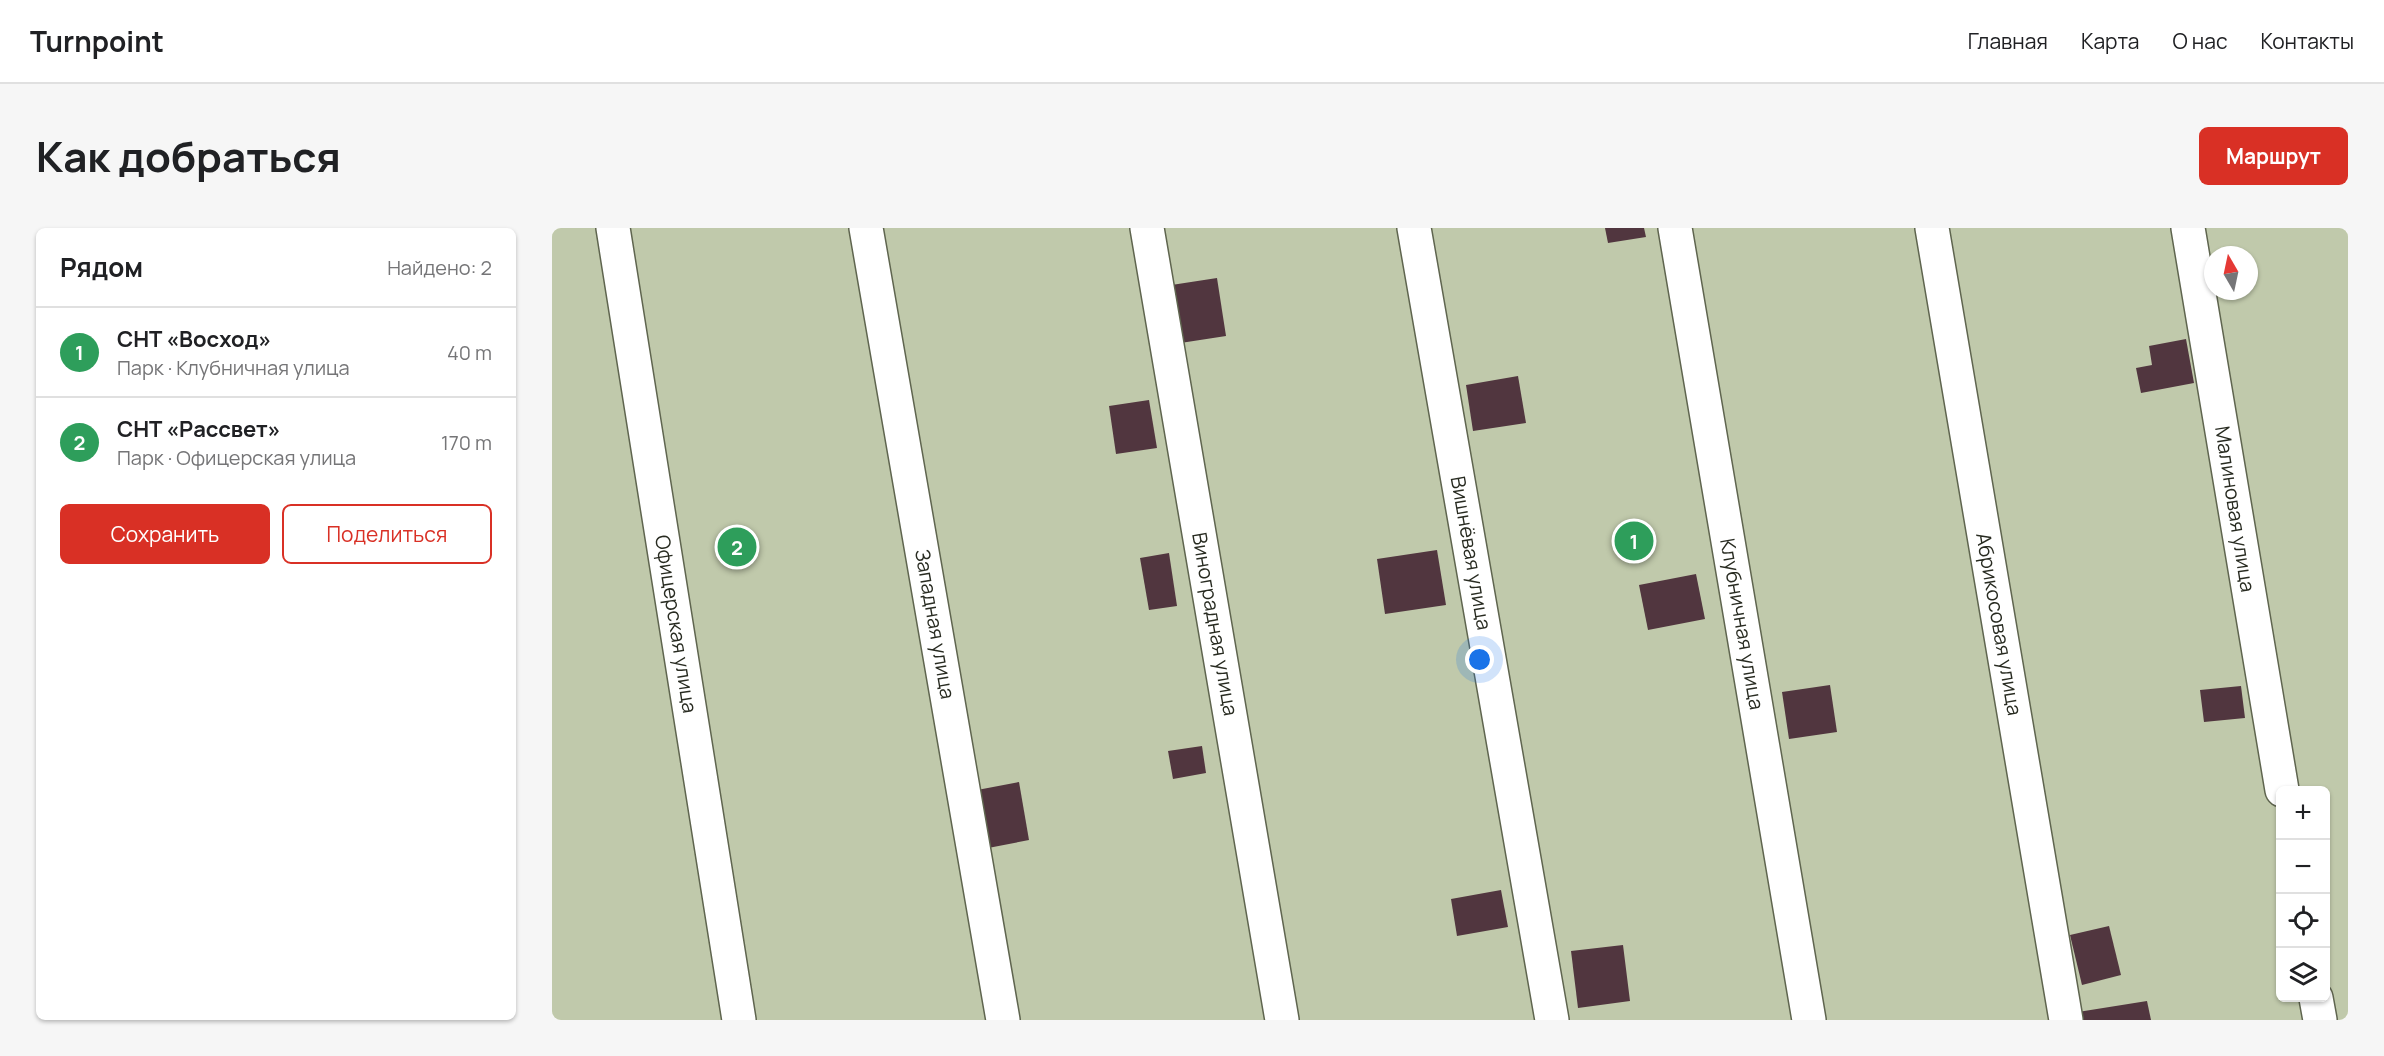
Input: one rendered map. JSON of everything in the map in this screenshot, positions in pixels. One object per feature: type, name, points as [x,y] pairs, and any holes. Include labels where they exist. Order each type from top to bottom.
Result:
[{"type":"street","name":"Офицерская улица","points":[[614,228],[739,1020]]},
{"type":"street","name":"Западная улица","points":[[866,228],[1003,1020]]},
{"type":"street","name":"Виноградная улица","points":[[1147,228],[1282,1020]]},
{"type":"street","name":"Вишнёвая улица","points":[[1414,228],[1552,1020]]},
{"type":"street","name":"Клубничная улица","points":[[1675,228],[1809,1020]]},
{"type":"street","name":"Абрикосовая улица","points":[[1932,228],[2066,1020]]},
{"type":"street","name":"Малиновая улица","points":[[2188,228],[2281,786]]},
{"type":"street","points":[[2317,1002],[2320,1020]]},
{"type":"green space","points":[[552,228],[2348,228],[2348,1020],[552,1020]]},
{"type":"building","points":[[1605,228],[1644,228],[1646,237],[1608,243]]},
{"type":"building","points":[[1217,278],[1226,336],[1174,344],[1165,286]]},
{"type":"building","points":[[2186,339],[2194,383],[2141,393],[2136,368],[2152,365],[2149,346]]},
{"type":"building","points":[[1518,376],[1526,423],[1473,431],[1466,385]]},
{"type":"building","points":[[1149,400],[1157,448],[1116,454],[1109,406]]},
{"type":"building","points":[[1437,550],[1446,605],[1385,614],[1377,559]]},
{"type":"building","points":[[1169,553],[1177,606],[1149,610],[1140,558]]},
{"type":"building","points":[[1696,574],[1705,619],[1648,630],[1639,585]]},
{"type":"building","points":[[1830,685],[1837,732],[1789,739],[1782,692]]},
{"type":"building","points":[[2241,686],[2245,718],[2204,722],[2200,690]]},
{"type":"building","points":[[1202,746],[1206,773],[1173,779],[1168,751]]},
{"type":"building","points":[[1019,782],[1029,840],[983,849],[972,791]]},
{"type":"building","points":[[1501,890],[1508,927],[1457,936],[1451,899]]},
{"type":"building","points":[[2109,926],[2121,975],[2082,985],[2070,935]]},
{"type":"building","points":[[1623,945],[1630,1001],[1578,1008],[1571,951]]},
{"type":"building","points":[[2147,1001],[2151,1020],[2079,1020],[2078,1012]]},
{"type":"place","name":"СНТ «Восход»","points":[[1634,541]]},
{"type":"place","name":"СНТ «Рассвет»","points":[[737,547]]}]
